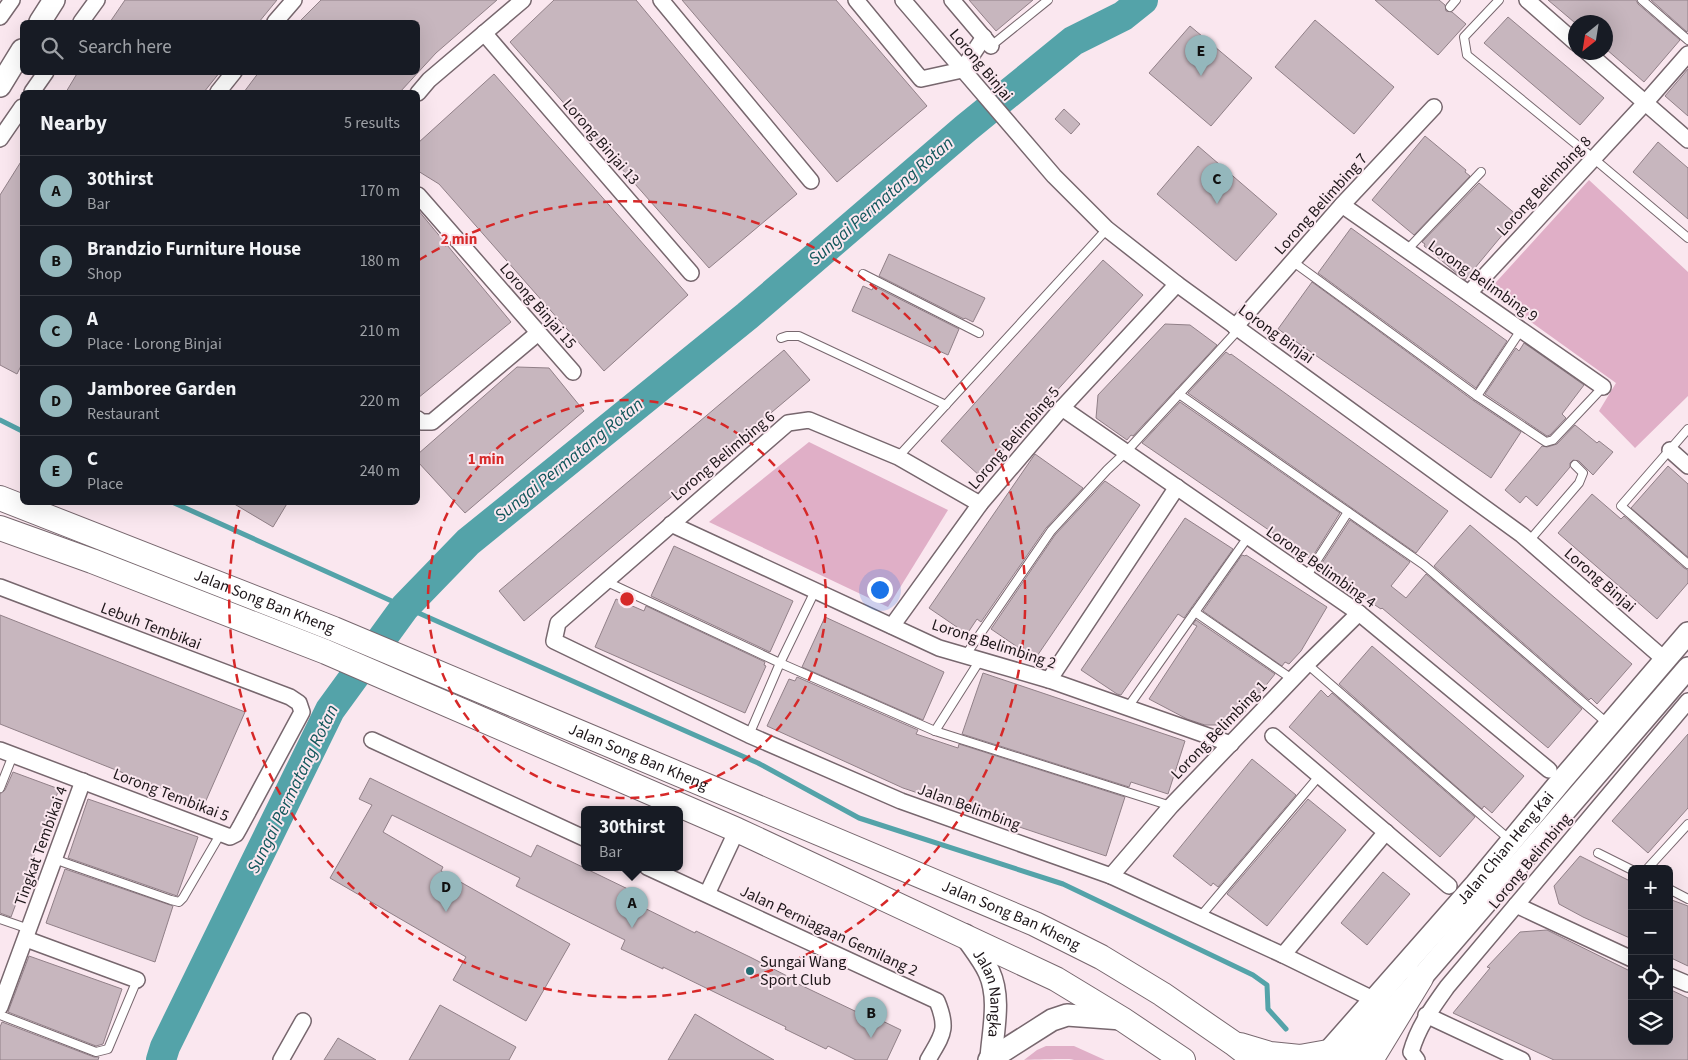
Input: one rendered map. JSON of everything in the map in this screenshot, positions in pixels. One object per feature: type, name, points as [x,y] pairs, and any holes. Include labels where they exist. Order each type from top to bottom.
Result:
[{"type":"main road","points":[[41,20],[54,0]]},
{"type":"main road","points":[[0,86],[11,60]]},
{"type":"main road","name":"Jalan Song Ban Kheng","points":[[0,498],[334,629],[1035,924],[1101,957],[1162,994],[1234,1043],[1255,1060]]},
{"type":"main road","name":"Jalan Song Ban Kheng","points":[[0,528],[92,561],[326,652],[682,806]]},
{"type":"main road","name":"Jalan Chian Heng Kai","points":[[1332,1057],[1375,1000],[1476,884],[1609,724],[1688,633]]},
{"type":"main road","name":"Jalan Chian Heng Kai","points":[[1332,1057],[1421,978],[1686,673]]},
{"type":"main road","name":"Jalan Song Ban Kheng","points":[[683,807],[965,935],[1056,979],[1122,1019],[1183,1060]]},
{"type":"main road","name":"Jalan Nangka","points":[[965,935],[989,971],[994,986],[996,1001],[990,1059]]},
{"type":"main road","points":[[1371,1060],[1421,978]]},
{"type":"main road","name":"Jalan Nangka","points":[[990,1059],[1052,1020],[1067,1015],[1122,1019]]},
{"type":"main road","points":[[1234,1043],[1270,1054],[1300,1057],[1332,1057]]},
{"type":"street","points":[[0,17],[12,0]]},
{"type":"street","points":[[82,20],[96,0]]},
{"type":"street","points":[[277,20],[294,0]]},
{"type":"street","points":[[420,91],[429,80],[522,0]]},
{"type":"street","points":[[661,0],[811,181]]},
{"type":"street","points":[[856,0],[921,79],[962,70],[988,42],[952,0]]},
{"type":"street","name":"Lorong Binjai","points":[[903,0],[1054,176],[1107,229],[1177,284],[1529,541],[1664,659]]},
{"type":"street","points":[[1527,0],[1568,36]]},
{"type":"street","name":"Lorong Binjai 13","points":[[484,33],[691,273]]},
{"type":"street","name":"Lorong Belimbing 8","points":[[1469,293],[1688,54]]},
{"type":"street","points":[[1596,60],[1688,140]]},
{"type":"street","points":[[33,90],[44,75]]},
{"type":"street","points":[[220,90],[232,75]]},
{"type":"street","name":"Lorong Belimbing 7","points":[[1237,328],[1342,204],[1434,106]]},
{"type":"street","points":[[0,139],[20,110]]},
{"type":"street","name":"Lorong Binjai 15","points":[[420,197],[574,372]]},
{"type":"street","name":"Lorong Belimbing 9","points":[[1342,204],[1603,387]]},
{"type":"street","name":"Lorong Belimbing 5","points":[[892,626],[980,504],[1062,408],[1177,284]]},
{"type":"street","points":[[420,421],[432,422],[538,333]]},
{"type":"street","name":"Lorong Belimbing 4","points":[[1062,408],[1359,613],[1548,770]]},
{"type":"street","name":"Lorong Belimbing 6","points":[[554,641],[558,623],[788,423],[810,420],[898,457],[980,504]]},
{"type":"street","points":[[1670,450],[1688,466]]},
{"type":"street","points":[[1049,680],[1177,487]]},
{"type":"street","name":"Lorong Belimbing 2","points":[[671,524],[939,648],[1049,680],[1231,744]]},
{"type":"street","name":"Lebuh Tembikai","points":[[0,587],[290,697]]},
{"type":"street","name":"Lorong Belimbing 1","points":[[1111,876],[1170,806],[1306,664],[1359,613]]},
{"type":"street","name":"Jalan Belimbing","points":[[554,641],[749,735],[901,801],[1111,876],[1200,916],[1375,1000]]},
{"type":"street","name":"Lorong Tembikai 5","points":[[7,753],[230,836],[236,834],[240,828],[302,712],[299,703],[290,697]]},
{"type":"street","name":"Lorong Belimbing","points":[[1414,1056],[1416,1036],[1426,1015],[1447,987],[1688,701]]},
{"type":"street","points":[[1272,736],[1449,886]]},
{"type":"street","points":[[372,740],[581,837]]},
{"type":"street","name":"Tingkat Tembikai 4","points":[[0,1007],[83,781]]},
{"type":"street","points":[[707,894],[737,830]]},
{"type":"street","points":[[1283,955],[1386,832]]},
{"type":"street","name":"Jalan Perniagaan Gemilang 2","points":[[656,871],[937,1001],[943,1016],[943,1034],[928,1060]]},
{"type":"street","points":[[1516,905],[1628,957]]},
{"type":"street","points":[[27,934],[137,980]]},
{"type":"street","points":[[1673,978],[1688,984]]},
{"type":"street","points":[[1426,1015],[1522,1060]]},
{"type":"street","points":[[281,1060],[303,1021]]},
{"type":"lane","points":[[1450,7],[1456,0]]},
{"type":"lane","points":[[1499,0],[1464,37],[1467,55],[1594,158],[1688,238]]},
{"type":"lane","points":[[1642,0],[1688,40]]},
{"type":"lane","points":[[988,42],[1046,1]]},
{"type":"lane","points":[[1407,250],[1481,172]]},
{"type":"lane","points":[[898,457],[1107,229]]},
{"type":"lane","points":[[1292,261],[1477,396],[1546,442],[1553,440],[1603,387]]},
{"type":"lane","points":[[864,274],[979,333]]},
{"type":"lane","points":[[935,731],[973,658],[1050,532],[1126,452],[1237,328]]},
{"type":"lane","points":[[1477,396],[1521,330]]},
{"type":"lane","points":[[781,338],[800,336],[946,405]]},
{"type":"lane","points":[[1179,394],[1424,566],[1609,724]]},
{"type":"lane","points":[[1688,428],[1622,506],[1688,564]]},
{"type":"lane","points":[[1529,541],[1580,482],[1583,473],[1575,465]]},
{"type":"lane","points":[[1306,577],[1348,512]]},
{"type":"lane","points":[[1128,707],[1248,537]]},
{"type":"lane","points":[[606,581],[780,663],[935,731],[1170,806]]},
{"type":"lane","points":[[749,735],[780,663],[815,591]]},
{"type":"lane","points":[[1195,612],[1292,679]]},
{"type":"lane","points":[[1306,664],[1512,841]]},
{"type":"lane","points":[[0,788],[7,753]]},
{"type":"lane","points":[[1200,916],[1320,776]]},
{"type":"lane","points":[[1651,865],[1688,824]]},
{"type":"lane","points":[[54,859],[179,902],[221,833]]},
{"type":"lane","points":[[1598,853],[1628,868]]},
{"type":"lane","points":[[1673,891],[1688,898]]},
{"type":"lane","points":[[0,919],[27,934]]},
{"type":"lane","points":[[0,1015],[96,1052],[108,1049],[137,980]]},
{"type":"shaded area","points":[[1589,180],[1688,272],[1688,396],[1635,448],[1599,411],[1616,383],[1488,291]]},
{"type":"shaded area","points":[[809,442],[948,510],[888,607],[709,522]]},
{"type":"shaded area","points":[[1046,1046],[1074,1046],[1105,1060],[1024,1060]]},
{"type":"building","points":[[125,0],[277,0],[261,20],[111,20]]},
{"type":"building","points":[[321,0],[497,0],[436,53],[420,70],[420,20],[301,20]]},
{"type":"building","points":[[554,0],[636,0],[797,194],[709,268],[510,42]]},
{"type":"building","points":[[682,0],[836,0],[927,106],[837,182]]},
{"type":"building","points":[[969,0],[1033,0],[996,31]]},
{"type":"building","points":[[1375,0],[1439,0],[1445,5],[1446,11],[1452,12],[1466,24],[1438,55]]},
{"type":"building","points":[[1548,0],[1636,0],[1638,4],[1680,40],[1644,82],[1613,55],[1613,15],[1568,15],[1568,17]]},
{"type":"building","points":[[1651,0],[1688,0],[1687,32]]},
{"type":"building","points":[[1508,17],[1604,98],[1580,125],[1484,43]]},
{"type":"building","points":[[1315,20],[1394,87],[1354,134],[1275,67]]},
{"type":"building","points":[[1190,26],[1252,78],[1211,126],[1149,73]]},
{"type":"building","points":[[1688,69],[1688,116],[1665,96]]},
{"type":"building","points":[[494,74],[688,295],[604,371],[439,184],[420,172],[420,141]]},
{"type":"building","points":[[76,75],[218,75],[206,90],[67,90]]},
{"type":"building","points":[[257,75],[416,75],[402,90],[246,90]]},
{"type":"building","points":[[1064,109],[1080,124],[1071,134],[1055,119]]},
{"type":"building","points":[[1425,136],[1466,170],[1465,172],[1470,176],[1414,235],[1372,200]]},
{"type":"building","points":[[1658,142],[1688,168],[1688,219],[1633,172]]},
{"type":"building","points":[[1198,146],[1277,214],[1236,261],[1157,194]]},
{"type":"building","points":[[20,163],[20,368],[17,374],[0,365],[0,195]]},
{"type":"building","points":[[1479,183],[1518,216],[1465,280],[1424,246],[1425,244],[1422,242]]},
{"type":"building","points":[[420,212],[511,322],[420,396]]},
{"type":"building","points":[[1351,228],[1507,341],[1476,388],[1318,273]]},
{"type":"building","points":[[889,254],[985,298],[973,322],[879,276]]},
{"type":"building","points":[[1103,260],[1143,295],[980,476],[941,441]]},
{"type":"building","points":[[1312,282],[1474,401],[1521,432],[1491,478],[1278,329]]},
{"type":"building","points":[[863,286],[872,290],[874,286],[959,329],[948,355],[852,311]]},
{"type":"building","points":[[1165,324],[1190,325],[1217,345],[1133,436],[1131,435],[1127,440],[1096,418],[1098,395]]},
{"type":"building","points":[[1524,343],[1584,385],[1562,414],[1566,418],[1547,436],[1485,394],[1516,348],[1519,351]]},
{"type":"building","points":[[784,350],[810,380],[524,621],[499,591]]},
{"type":"building","points":[[1226,352],[1448,511],[1416,553],[1188,393]]},
{"type":"building","points":[[517,367],[549,368],[584,411],[465,513],[420,464],[420,452]]},
{"type":"building","points":[[1180,402],[1340,513],[1311,559],[1142,443]]},
{"type":"building","points":[[1575,425],[1597,443],[1599,441],[1613,452],[1593,475],[1579,461],[1573,460],[1570,463],[1570,467],[1537,506],[1526,496],[1520,503],[1505,490],[1542,446],[1547,447],[1557,444]]},
{"type":"building","points":[[1035,454],[1083,488],[1046,528],[981,622],[977,619],[967,634],[929,608]]},
{"type":"building","points":[[1668,466],[1688,484],[1688,557],[1631,508]]},
{"type":"building","points":[[1105,481],[1140,505],[1035,659],[991,629],[1055,535]]},
{"type":"building","points":[[1592,494],[1621,519],[1624,516],[1688,570],[1688,583],[1657,619],[1558,533]]},
{"type":"building","points":[[236,505],[286,505],[273,527]]},
{"type":"building","points":[[1185,518],[1233,549],[1184,618],[1178,614],[1121,695],[1117,694],[1081,670]]},
{"type":"building","points":[[1350,520],[1410,562],[1391,586],[1406,598],[1426,574],[1582,709],[1548,748],[1382,608],[1320,569],[1320,566]]},
{"type":"building","points":[[1470,525],[1632,664],[1597,704],[1591,698],[1589,700],[1434,566]]},
{"type":"building","points":[[674,546],[793,601],[770,652],[651,596]]},
{"type":"building","points":[[1242,555],[1246,555],[1327,607],[1301,651],[1289,664],[1285,662],[1282,666],[1203,611]]},
{"type":"building","points":[[616,599],[644,611],[646,606],[765,662],[764,665],[766,666],[745,713],[595,647]]},
{"type":"building","points":[[0,615],[245,712],[204,805],[0,724]]},
{"type":"building","points":[[825,617],[944,672],[923,720],[802,667]]},
{"type":"building","points":[[1196,620],[1275,674],[1239,719],[1220,725],[1205,725],[1187,719],[1149,699],[1197,626],[1193,624]]},
{"type":"building","points":[[1372,646],[1524,776],[1492,813],[1484,806],[1482,809],[1339,684]]},
{"type":"building","points":[[983,673],[1185,741],[1168,794],[1131,782],[1129,787],[962,734]]},
{"type":"building","points":[[797,677],[918,730],[916,734],[958,748],[959,744],[1125,797],[1106,856],[903,788],[767,726],[789,679],[795,681]]},
{"type":"building","points":[[1321,690],[1328,697],[1332,693],[1475,817],[1440,857],[1289,727]]},
{"type":"building","points":[[1688,734],[1688,808],[1648,853],[1612,821]]},
{"type":"building","points":[[1252,759],[1296,795],[1218,887],[1213,883],[1211,886],[1173,856]]},
{"type":"building","points":[[13,772],[59,789],[11,917],[0,913],[0,794],[5,790]]},
{"type":"building","points":[[370,778],[531,857],[537,845],[581,866],[581,871],[591,871],[632,891],[628,900],[695,933],[696,931],[750,957],[791,978],[790,980],[859,1013],[860,1010],[901,1030],[887,1060],[856,1060],[828,1046],[826,1049],[785,1029],[786,1027],[663,967],[663,969],[621,949],[625,940],[516,886],[520,878],[392,815],[383,832],[443,867],[441,871],[570,944],[526,1021],[453,980],[466,957],[330,878],[372,805],[359,799]]},
{"type":"building","points":[[88,799],[198,837],[177,896],[68,858]]},
{"type":"building","points":[[1308,799],[1346,830],[1267,926],[1227,894]]},
{"type":"building","points":[[1580,856],[1628,880],[1628,937],[1559,904],[1554,886]]},
{"type":"building","points":[[65,869],[173,906],[155,962],[46,923]]},
{"type":"building","points":[[1383,872],[1410,894],[1367,945],[1341,923]]},
{"type":"building","points":[[1673,900],[1688,906],[1688,966],[1673,959]]},
{"type":"building","points":[[1547,930],[1628,970],[1628,1045],[1673,1045],[1673,991],[1688,998],[1688,1060],[1554,1060],[1453,1013],[1490,968],[1487,967],[1520,932]]},
{"type":"building","points":[[29,956],[122,989],[103,1044],[96,1046],[8,1012]]},
{"type":"building","points":[[440,1005],[516,1047],[509,1060],[409,1060]]},
{"type":"building","points":[[695,1014],[739,1040],[774,1060],[668,1060]]},
{"type":"building","points":[[2,1022],[94,1057],[99,1057],[98,1060],[0,1060],[0,1027]]},
{"type":"building","points":[[338,1038],[376,1060],[324,1060]]},
{"type":"waterway","name":"Sungai Permatang Rotan","points":[[161,1060],[165,1047],[330,710],[405,607],[468,542],[747,316],[966,128],[1073,41],[1123,16],[1143,0]]},
{"type":"waterway","points":[[0,420],[20,430]]},
{"type":"waterway","points":[[179,505],[758,763],[859,818],[1063,884],[1253,975],[1267,985],[1268,1009],[1286,1029]]},
{"type":"place","name":"C","points":[[1201,76]]},
{"type":"place","name":"A","points":[[1217,204]]},
{"type":"place","name":"Jamboree Garden","points":[[446,912]]},
{"type":"place","name":"30thirst","points":[[632,928]]},
{"type":"place","name":"Sungai Wang Sport Club","points":[[750,971]]},
{"type":"place","name":"Brandzio Furniture House","points":[[871,1038]]}]
